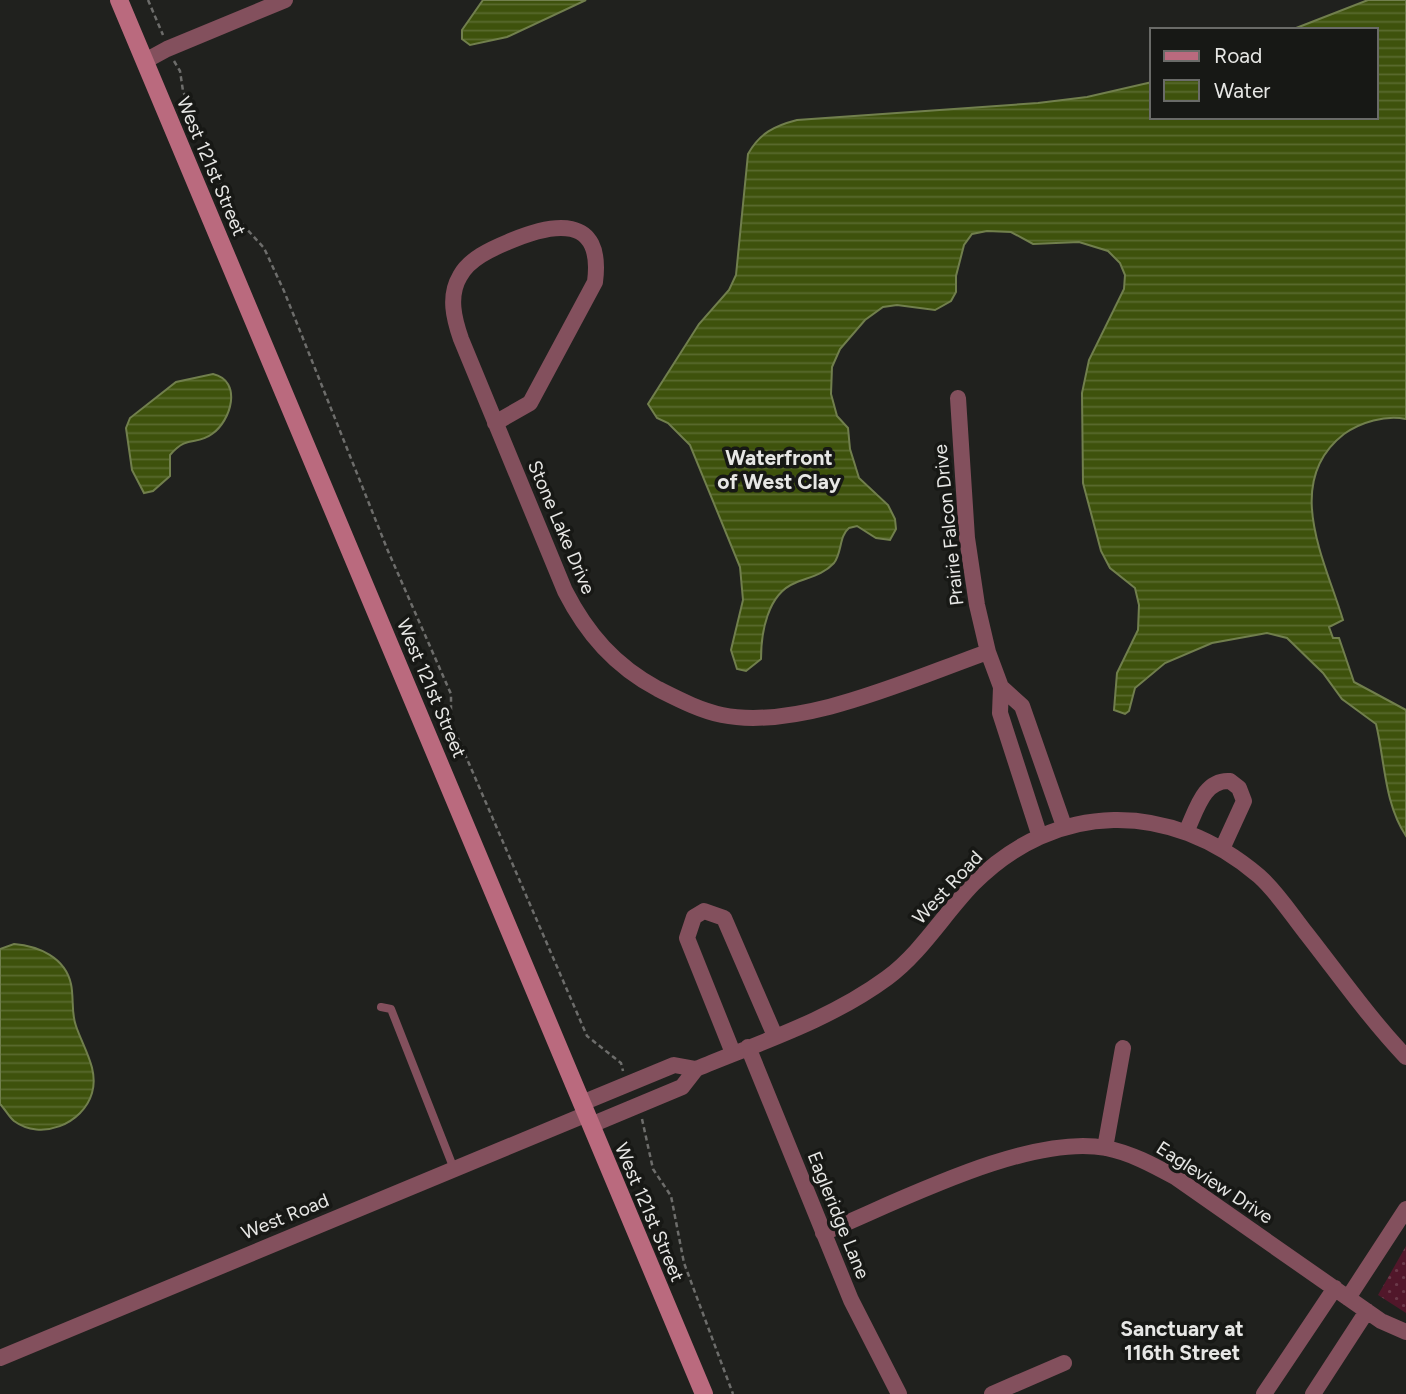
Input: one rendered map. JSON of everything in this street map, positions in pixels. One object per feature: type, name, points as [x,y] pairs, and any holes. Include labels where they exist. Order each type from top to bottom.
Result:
[{"type":"street","name":"West 121st Street","points":[[119,0],[704,1394]]},
{"type":"street","points":[[145,61],[167,49],[285,0]]},
{"type":"street","name":"Stone Lake Drive","points":[[495,423],[530,402],[595,282],[597,267],[594,251],[587,238],[577,231],[553,226],[540,228],[493,248],[473,261],[460,275],[453,295],[454,317],[495,423],[576,613],[608,654],[645,682],[673,697],[722,715],[754,718],[790,716],[830,706],[988,652]]},
{"type":"street","name":"Prairie Falcon Drive","points":[[958,398],[971,574],[988,652],[1001,687],[1000,713],[1040,836]]},
{"type":"street","name":"Prairie Falcon Drive","points":[[1001,687],[1022,706],[1064,826]]},
{"type":"street","points":[[1186,832],[1208,787],[1216,782],[1230,781],[1239,788],[1244,801],[1222,849]]},
{"type":"street","name":"West Road","points":[[586,1114],[637,1106],[682,1087],[696,1069],[834,1012],[891,975],[972,885],[1010,853],[1064,826],[1127,819],[1162,824],[1222,849],[1274,892],[1402,1046]]},
{"type":"street","name":"Eagleridge Lane","points":[[775,1036],[724,918],[704,911],[694,917],[687,938],[741,1050],[851,1300],[899,1394]]},
{"type":"street","points":[[1105,1148],[1123,1048]]},
{"type":"street","name":"West Road","points":[[0,1358],[586,1114],[628,1084],[674,1065],[696,1069]]},
{"type":"street","name":"Eagleview Drive","points":[[823,1233],[999,1161],[1064,1146],[1105,1148],[1141,1158],[1175,1177],[1367,1311],[1406,1332]]},
{"type":"street","points":[[1265,1394],[1406,1209]]},
{"type":"street","points":[[1313,1394],[1367,1311]]},
{"type":"street","points":[[992,1394],[1064,1363]]},
{"type":"lane","points":[[382,1007],[391,1009],[454,1169]]},
{"type":"path","points":[[148,0],[167,49],[180,71],[183,91],[233,215],[264,248],[284,291],[388,551],[451,694],[451,722],[587,1036],[621,1063],[628,1084]]},
{"type":"path","points":[[637,1106],[653,1169],[671,1196],[684,1264],[733,1394]]},
{"type":"shaded area","points":[[1406,1246],[1406,1313],[1378,1295]]},
{"type":"water","points":[[483,0],[586,0],[507,37],[470,45],[462,39],[462,30]]},
{"type":"water","points":[[1368,0],[1406,0],[1406,419],[1374,420],[1344,434],[1325,453],[1315,475],[1312,498],[1319,547],[1343,620],[1329,627],[1333,638],[1339,638],[1354,682],[1406,710],[1406,836],[1389,796],[1376,724],[1342,699],[1323,673],[1287,638],[1267,633],[1212,643],[1165,663],[1135,688],[1129,711],[1125,714],[1114,710],[1117,673],[1138,630],[1139,605],[1135,588],[1110,568],[1101,551],[1083,483],[1082,393],[1089,360],[1124,289],[1125,275],[1120,263],[1108,251],[1079,242],[1033,244],[1011,232],[987,231],[972,234],[964,245],[956,276],[956,292],[951,301],[935,310],[897,305],[883,307],[865,320],[840,349],[832,367],[831,394],[837,416],[848,428],[850,449],[859,478],[888,505],[895,519],[896,529],[890,540],[876,538],[857,526],[849,528],[830,567],[786,588],[778,596],[764,627],[761,659],[746,671],[737,669],[731,650],[743,600],[740,567],[690,445],[668,423],[657,418],[648,404],[699,324],[729,290],[736,275],[748,154],[757,141],[775,128],[797,120],[1038,103],[1087,97],[1150,82],[1150,119],[1378,119],[1378,28],[1296,28]]},
{"type":"water","points":[[213,374],[228,384],[231,393],[229,411],[224,420],[212,434],[187,442],[176,449],[170,455],[170,476],[153,491],[144,493],[132,470],[126,428],[130,418],[176,382]]},
{"type":"water","points":[[14,944],[41,950],[63,967],[71,984],[74,1021],[92,1067],[94,1084],[87,1104],[70,1121],[48,1129],[25,1127],[12,1119],[0,1104],[0,949]]},
{"type":"district","name":"Waterfront of West Clay","points":[[779,470]]},
{"type":"district","name":"Sanctuary at 116th Street","points":[[1182,1341]]}]
